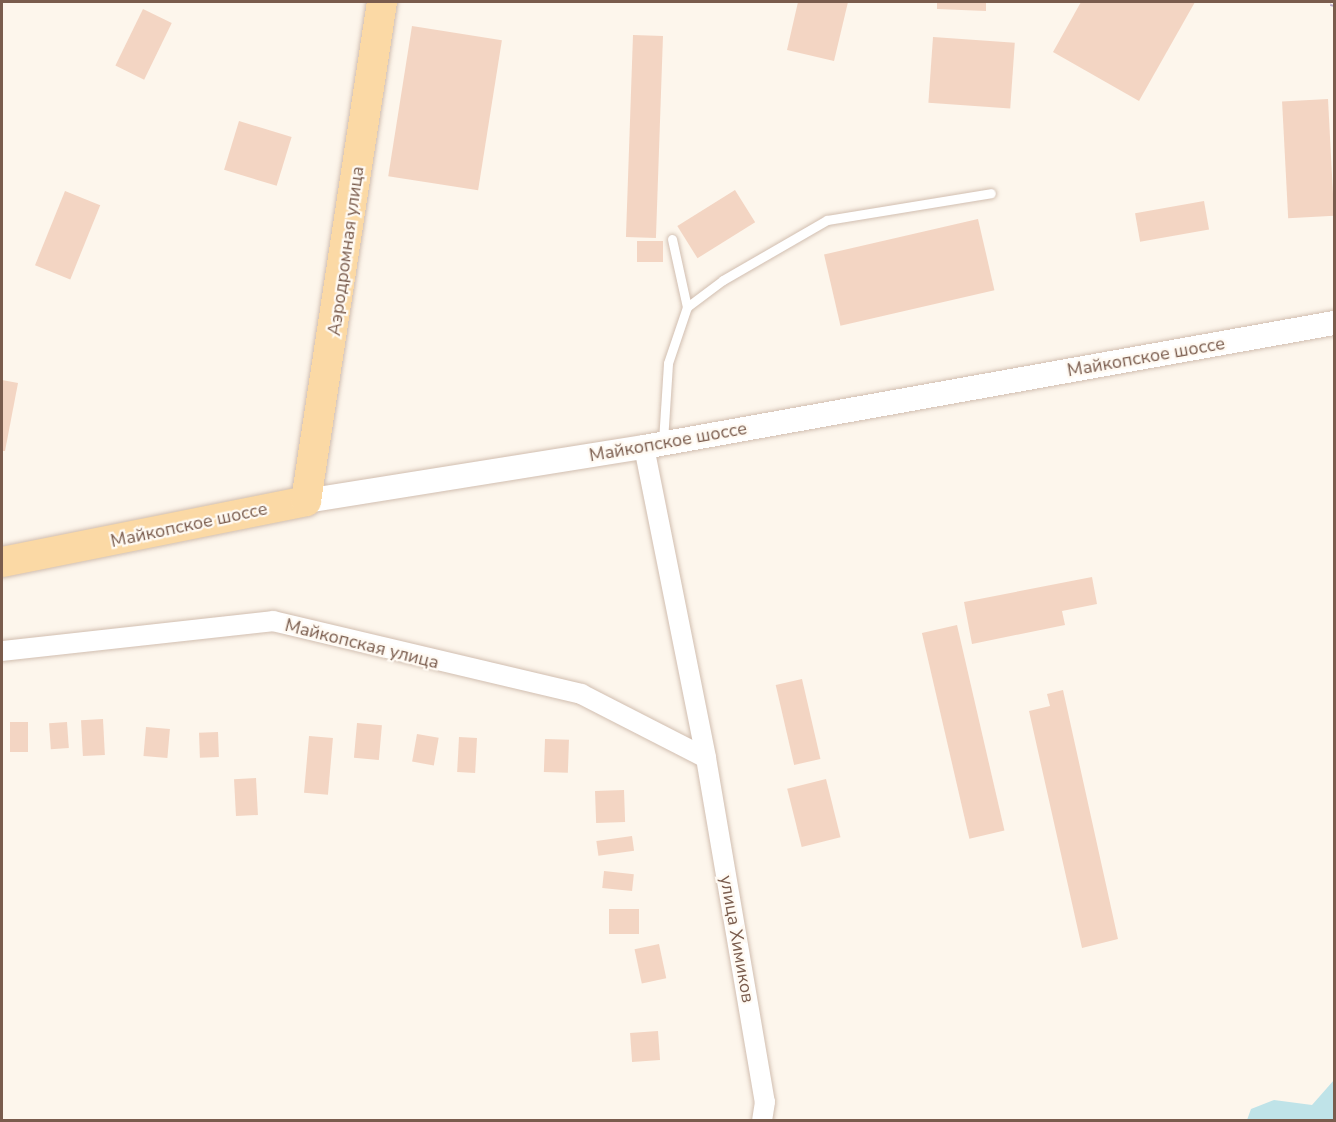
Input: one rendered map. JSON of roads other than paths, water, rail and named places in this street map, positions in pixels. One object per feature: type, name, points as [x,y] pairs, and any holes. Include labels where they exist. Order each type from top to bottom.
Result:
[{"type":"main road","name":"Аэродромная улица","points":[[306,501],[382,2]]},
{"type":"main road","name":"Майкопское шоссе","points":[[2,562],[306,501]]},
{"type":"street","name":"Майкопское шоссе","points":[[306,501],[654,446],[1335,323]]},
{"type":"street","name":"улица Химиков","points":[[654,446],[764,1112]]},
{"type":"street","name":"Майкопская улица","points":[[2,651],[273,621],[581,694],[706,758]]},
{"type":"street","points":[[764,1112],[780,1120]]},
{"type":"lane","points":[[687,307],[723,280],[827,220],[991,193]]},
{"type":"lane","points":[[654,446],[668,363],[687,307],[672,239]]},
{"type":"water","points":[[1334,1080],[1334,1120],[1247,1120],[1251,1109],[1274,1100],[1312,1105]]}]
